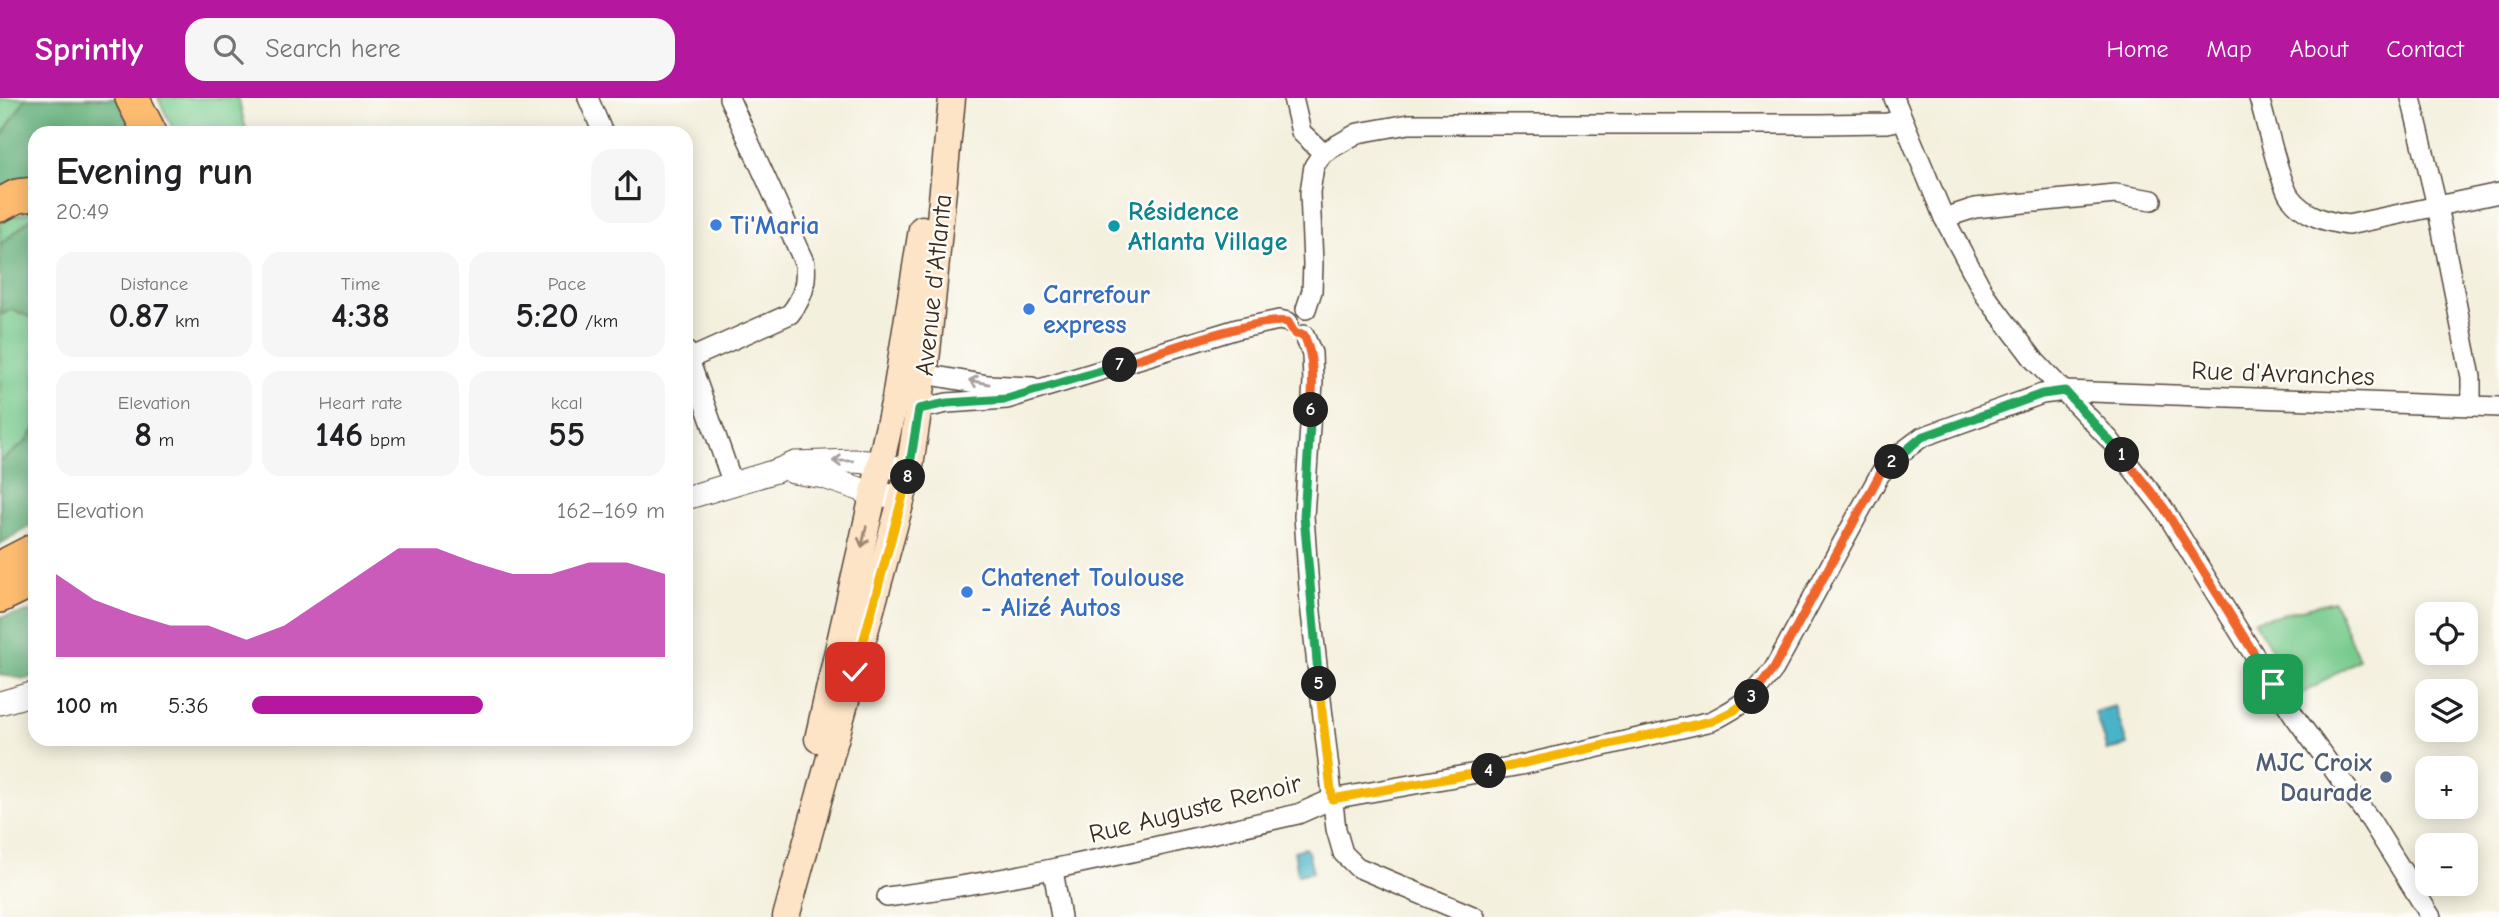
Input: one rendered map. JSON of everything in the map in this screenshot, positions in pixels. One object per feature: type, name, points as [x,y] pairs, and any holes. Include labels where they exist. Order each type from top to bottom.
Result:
[{"type":"highway","points":[[132,98],[146,126]]},
{"type":"highway","points":[[0,205],[28,195]]},
{"type":"highway","points":[[0,568],[28,554]]},
{"type":"highway","points":[[0,596],[28,582]]},
{"type":"main road","name":"Avenue d'Atlanta","points":[[786,917],[906,484],[919,409],[906,384],[935,98]]},
{"type":"main road","name":"Avenue d'Atlanta","points":[[769,917],[820,733],[881,463],[906,384],[952,98]]},
{"type":"street","points":[[587,98],[600,126]]},
{"type":"street","points":[[693,353],[790,314],[799,303],[807,277],[805,264],[729,98]]},
{"type":"street","points":[[1293,98],[1301,132],[1323,153]]},
{"type":"street","points":[[1894,98],[1944,218],[1985,295],[2035,361],[2109,439],[2164,508],[2247,644],[2295,717],[2371,821],[2431,917]]},
{"type":"street","points":[[2259,98],[2290,197],[2305,211],[2324,221],[2348,225],[2499,193]]},
{"type":"street","points":[[2411,98],[2437,206],[2472,377],[2471,406]]},
{"type":"street","points":[[1306,309],[1311,291],[1313,264],[1310,192],[1314,166],[1323,153],[1358,133],[1409,124],[1821,124],[1887,123],[1902,120]]},
{"type":"street","points":[[1944,218],[1975,208],[2115,194],[2151,200]]},
{"type":"street","points":[[919,409],[947,403],[1007,399],[1237,329],[1279,320],[1288,322],[1295,334],[1304,335],[1312,331],[1315,323],[1313,314],[1306,309],[1294,311],[1288,322]]},
{"type":"street","points":[[1304,335],[1312,353],[1313,382],[1304,516],[1310,604],[1336,830],[1343,852],[1357,867],[1475,917]]},
{"type":"street","points":[[693,369],[733,484]]},
{"type":"street","points":[[906,384],[1047,387]]},
{"type":"street","name":"Rue d'Avranches","points":[[2065,391],[2499,407]]},
{"type":"street","name":"Rue Auguste Renoir","points":[[887,897],[1053,870],[1298,814],[1332,799],[1521,765],[1712,721],[1735,710],[1755,695],[1774,668],[1880,474],[1902,452],[1922,437],[2042,394],[2065,391]]},
{"type":"street","points":[[693,496],[795,463],[818,461],[881,463],[906,484]]},
{"type":"street","points":[[776,471],[824,477],[874,494],[906,484]]},
{"type":"street","points":[[0,703],[28,695]]},
{"type":"street","points":[[1053,870],[1061,917]]},
{"type":"green space","points":[[0,98],[26,98],[0,138]]},
{"type":"green space","points":[[26,98],[120,98],[134,126],[28,126],[28,181],[0,189],[0,138]]},
{"type":"green space","points":[[158,98],[238,98],[245,126],[172,126]]},
{"type":"green space","points":[[28,213],[28,221],[0,245],[0,223],[12,216]]},
{"type":"green space","points":[[28,221],[28,316],[12,309],[0,315],[0,245]]},
{"type":"green space","points":[[12,309],[28,316],[28,440],[0,462],[0,315]]},
{"type":"green space","points":[[28,440],[28,527],[0,544],[0,462]]},
{"type":"green space","points":[[2334,601],[2359,659],[2301,695],[2254,621]]},
{"type":"green space","points":[[28,612],[28,678],[0,675],[0,617]]},
{"type":"water","points":[[2115,706],[2127,745],[2107,751],[2095,712]]},
{"type":"water","points":[[1305,848],[1313,872],[1298,875],[1294,851]]},
{"type":"place","name":"Ti'Maria","points":[[716,225]]},
{"type":"place","name":"Résidence Atlanta Village","points":[[1114,226]]},
{"type":"place","name":"Carrefour express","points":[[1029,309]]},
{"type":"place","name":"Chatenet Toulouse - Alizé Autos","points":[[967,592]]},
{"type":"place","name":"MJC Croix Daurade","points":[[2386,777]]},
{"type":"route","points":[[855,672],[909,472],[919,409],[947,403],[1007,399],[1237,329],[1279,320],[1288,322],[1295,334],[1304,335],[1312,353],[1313,382],[1304,516],[1310,604],[1332,799],[1521,765],[1712,721],[1735,710],[1755,695],[1774,668],[1880,474],[1902,452],[1922,437],[2042,394],[2065,391],[2164,508],[2179,537],[2273,684]]}]
